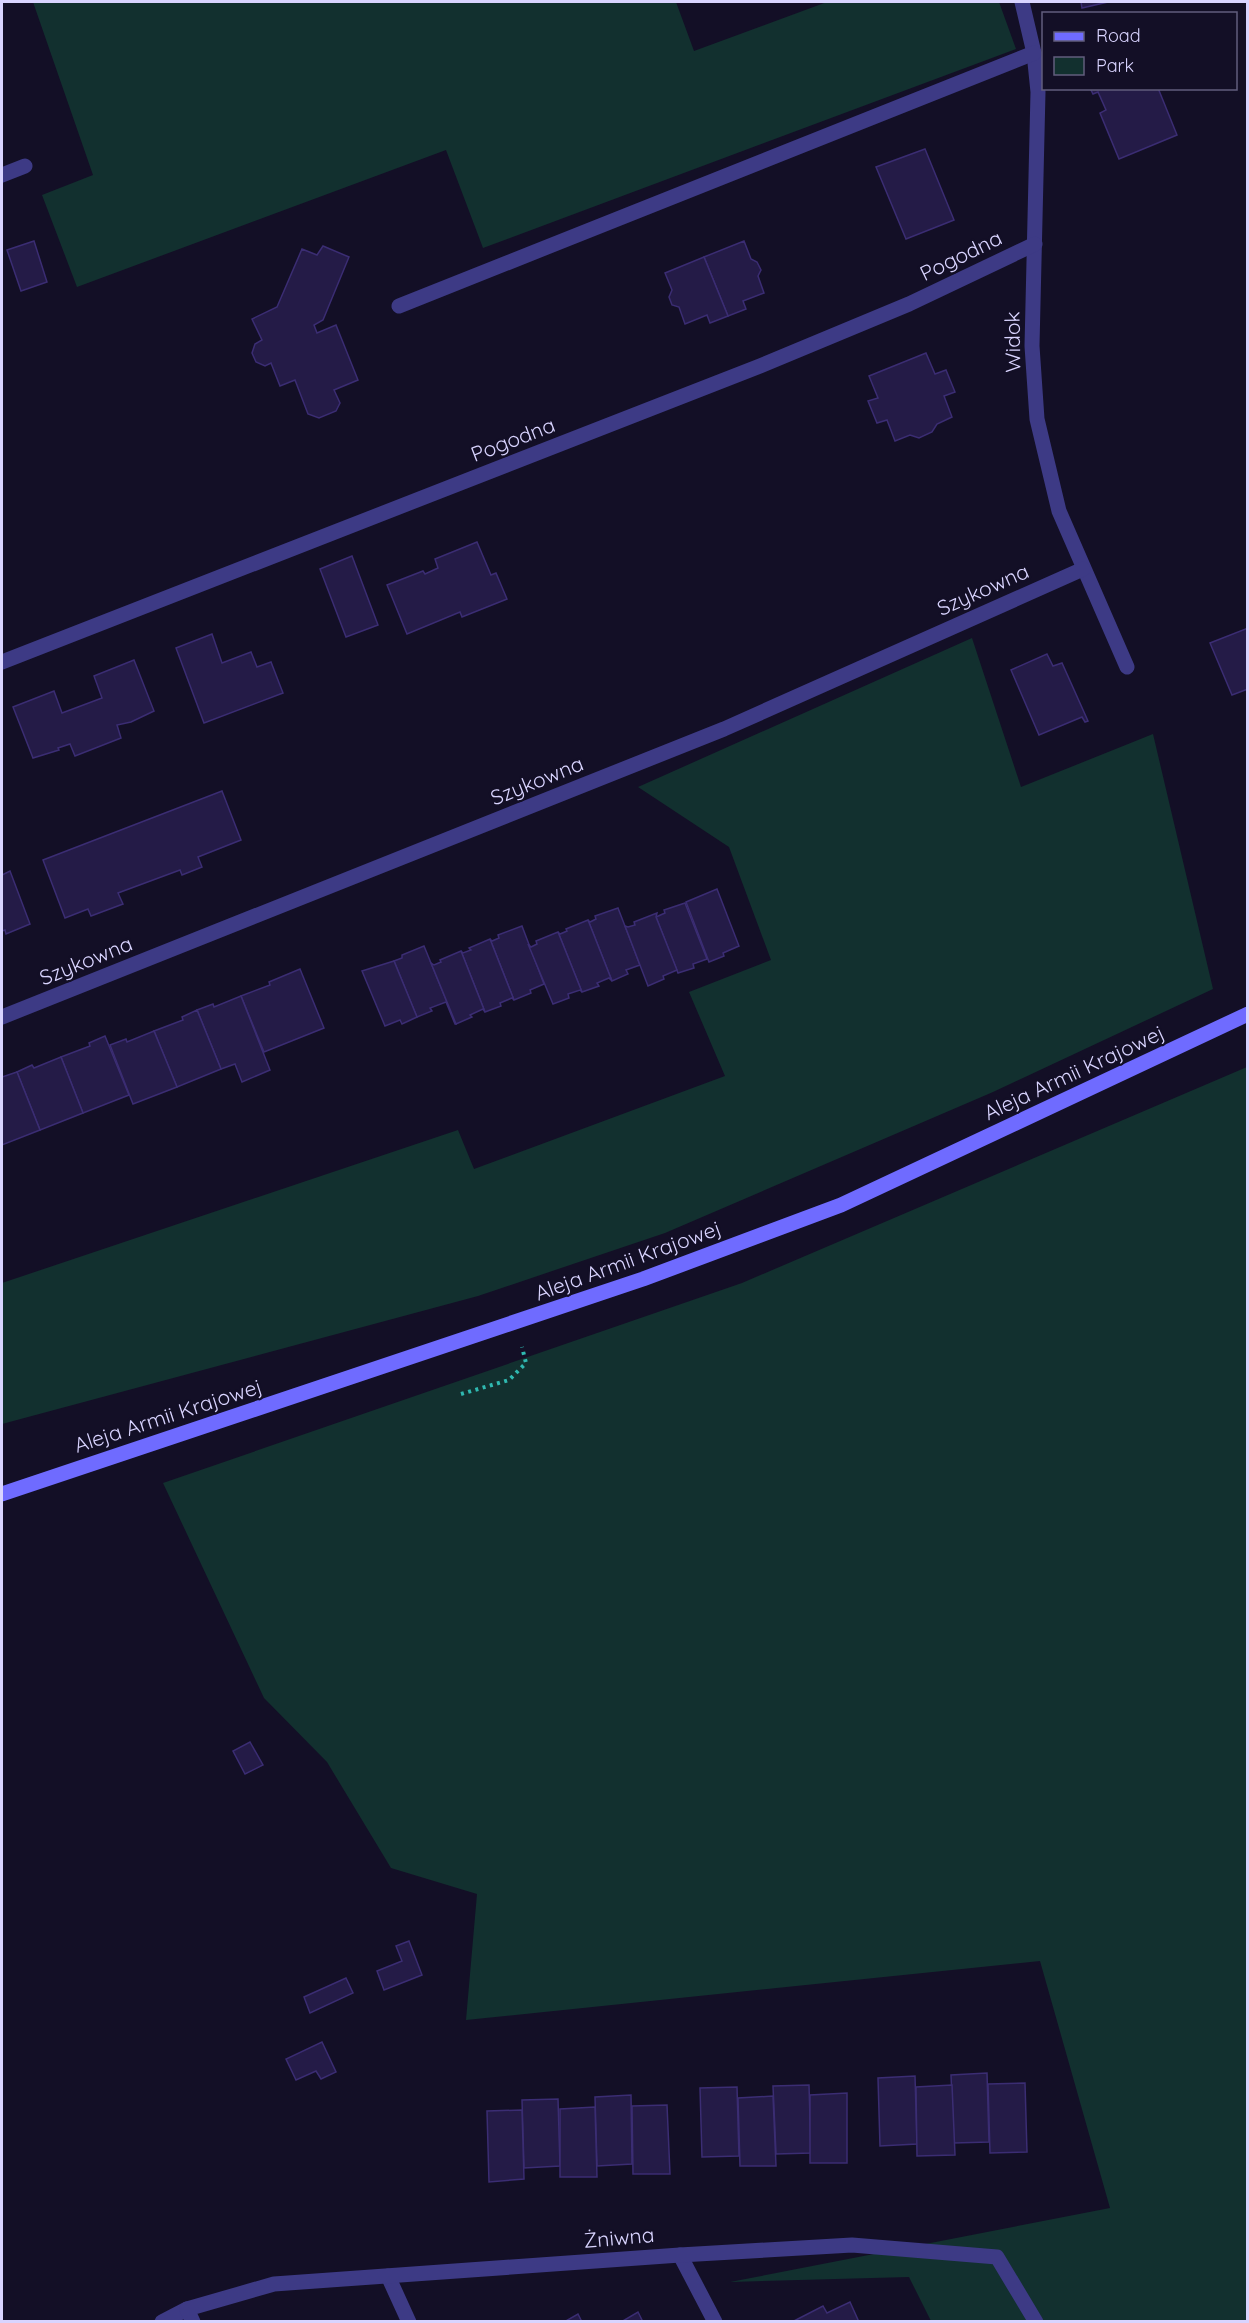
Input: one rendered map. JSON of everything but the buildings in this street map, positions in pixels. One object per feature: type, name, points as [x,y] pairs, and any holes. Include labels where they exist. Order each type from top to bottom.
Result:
[{"type":"main road","name":"Aleja Armii Krajowej","points":[[2,1494],[643,1280],[841,1205],[1248,1014]]},
{"type":"street","name":"Widok","points":[[1022,2],[1034,53],[1038,92],[1032,346],[1037,419],[1059,511],[1127,667]]},
{"type":"street","points":[[399,306],[1034,53]]},
{"type":"street","points":[[2,176],[25,166]]},
{"type":"street","name":"Pogodna","points":[[2,662],[760,366],[909,304],[1035,244]]},
{"type":"street","name":"Szykowna","points":[[2,1017],[724,729],[1083,569]]},
{"type":"street","name":"Żniwna","points":[[162,2322],[190,2315],[274,2284],[680,2254],[852,2245],[997,2257],[1036,2322]]},
{"type":"street","points":[[680,2254],[715,2322]]},
{"type":"street","points":[[388,2276],[409,2322]]},
{"type":"path","points":[[461,1394],[509,1380],[526,1364],[516,1323]]},
{"type":"green space","points":[[33,2],[676,2],[694,51],[827,2],[999,2],[1016,49],[483,248],[446,150],[77,287],[42,195],[93,175]]},
{"type":"green space","points":[[972,638],[1021,787],[1153,734],[1213,989],[993,1092],[665,1233],[478,1296],[2,1424],[2,1283],[458,1130],[474,1169],[725,1076],[689,992],[771,960],[729,847],[638,787]]},
{"type":"green space","points":[[1247,1067],[1247,2321],[931,2321],[909,2277],[730,2282],[1110,2208],[1040,1961],[466,2020],[477,1894],[391,1868],[327,1762],[264,1698],[163,1483],[742,1283]]}]
